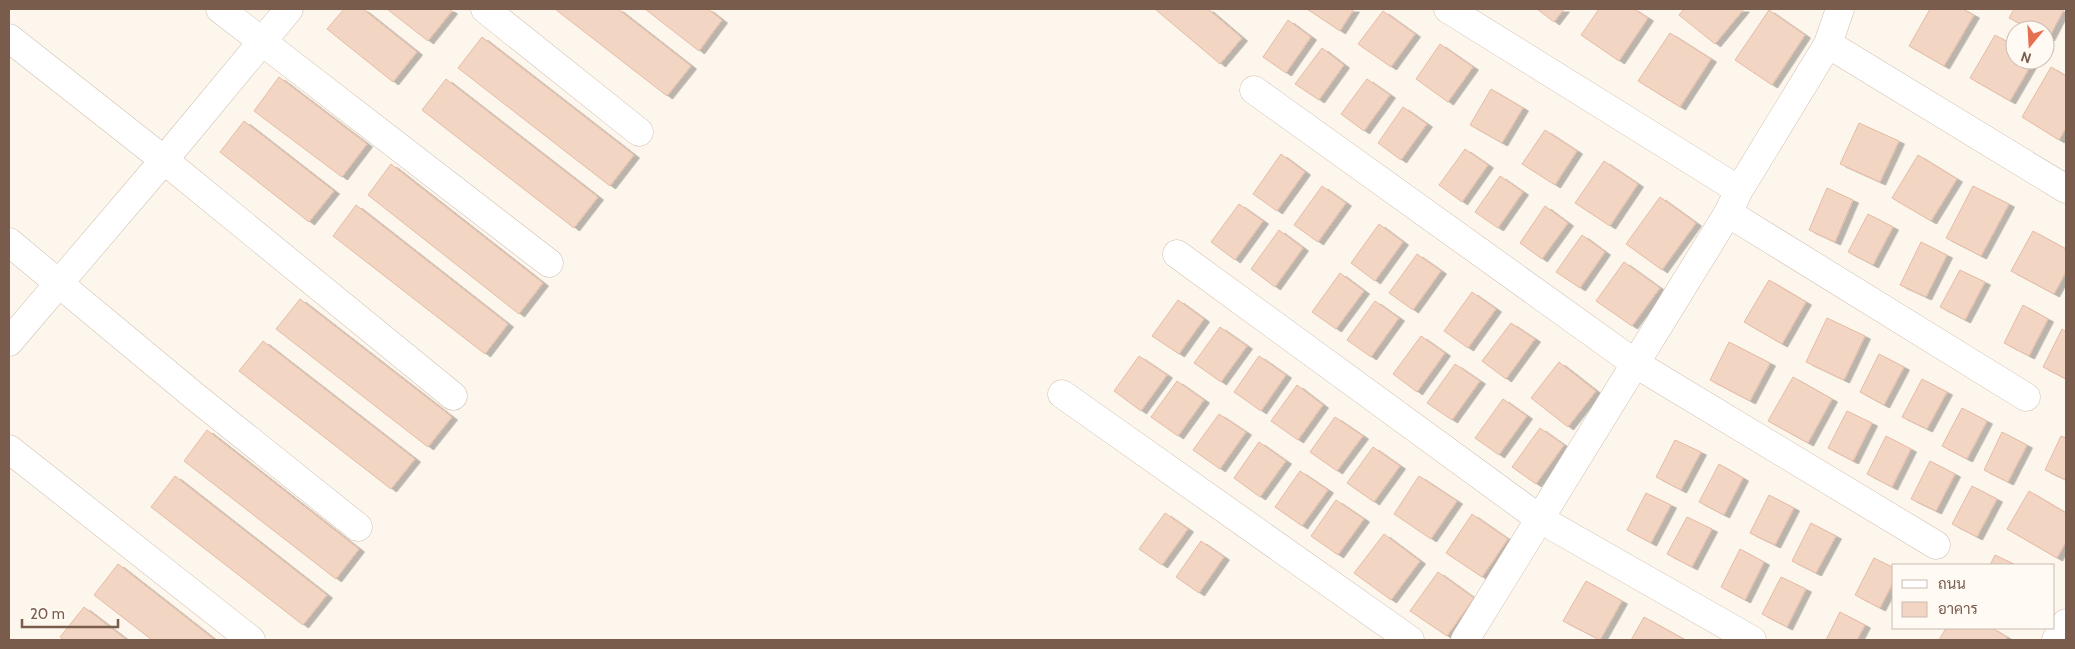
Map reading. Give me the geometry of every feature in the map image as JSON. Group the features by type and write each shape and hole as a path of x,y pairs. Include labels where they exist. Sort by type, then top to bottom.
{"street":[{"path":"220,9 549,263"},
{"path":"9,342 164,160 289,9"},
{"path":"485,9 639,132"},
{"path":"1448,9 2026,397"},
{"path":"1465,640 1636,364 1828,44 1840,9"},
{"path":"9,38 164,160 453,396"},
{"path":"1828,44 2066,189"},
{"path":"1254,90 1636,364 1936,545"},
{"path":"9,242 198,399 358,527"},
{"path":"1177,254 1540,519 1752,640"},
{"path":"1062,394 1410,640"},
{"path":"9,449 251,640"}],"building":[{"path":"344,9 363,9 417,52 393,82 327,29"},
{"path":"387,9 449,9 452,11 428,41"},
{"path":"555,9 618,9 691,66 667,96"},
{"path":"645,9 708,9 722,20 699,51"},
{"path":"1155,9 1208,9 1242,38 1220,64"},
{"path":"1307,9 1354,9 1340,31"},
{"path":"1537,9 1564,9 1554,22"},
{"path":"1599,9 1634,9 1648,18 1619,61 1581,35"},
{"path":"1684,9 1744,9 1715,44 1679,15"},
{"path":"1930,9 1963,9 1974,15 1944,66 1909,46"},
{"path":"2014,9 2064,9 2055,26 2055,20 2013,20 2009,18"},
{"path":"1769,10 1805,35 1772,85 1735,60"},
{"path":"1383,11 1415,34 1391,67 1358,44"},
{"path":"1288,20 1311,37 1286,73 1263,57"},
{"path":"1670,33 1711,59 1680,107 1638,81"},
{"path":"1995,35 2005,40 2005,70 2028,70 2010,101 1970,78"},
{"path":"482,37 634,155 610,186 458,68"},
{"path":"1440,44 1473,67 1448,102 1416,79"},
{"path":"1322,48 1344,65 1319,100 1295,84"},
{"path":"2055,69 2066,76 2066,128 2059,140 2022,117 2049,70"},
{"path":"279,77 367,144 342,177 254,111"},
{"path":"446,79 598,197 574,228 422,110"},
{"path":"1367,79 1390,95 1364,131 1341,114"},
{"path":"1491,89 1523,108 1502,143 1470,125"},
{"path":"1403,107 1427,124 1401,160 1378,143"},
{"path":"244,121 334,191 309,222 220,152"},
{"path":"1859,123 1899,141 1880,182 1840,164"},
{"path":"1545,130 1577,151 1555,185 1522,164"},
{"path":"1465,149 1488,165 1462,202 1439,185"},
{"path":"1281,154 1305,172 1277,211 1253,194"},
{"path":"1918,155 1957,179 1931,221 1892,198"},
{"path":"1604,161 1638,184 1610,226 1575,203"},
{"path":"391,164 543,283 519,314 368,195"},
{"path":"1500,176 1523,192 1498,228 1475,212"},
{"path":"1322,186 1346,203 1318,242 1294,225"},
{"path":"1973,186 2009,204 1981,256 1946,238"},
{"path":"1827,188 1853,200 1835,242 1809,230"},
{"path":"1660,197 1696,223 1662,270 1626,244"},
{"path":"1239,204 1263,221 1235,260 1211,242"},
{"path":"356,205 508,324 485,354 333,236"},
{"path":"1545,206 1568,223 1542,259 1520,243"},
{"path":"1868,214 1893,227 1873,265 1848,252"},
{"path":"1379,224 1403,242 1375,281 1351,263"},
{"path":"1279,230 1303,248 1275,287 1251,269"},
{"path":"2033,231 2066,249 2066,272 2054,294 2011,271"},
{"path":"1582,235 1605,252 1580,288 1556,272"},
{"path":"1921,242 1947,255 1926,297 1900,285"},
{"path":"1417,254 1441,271 1413,310 1389,293"},
{"path":"1624,262 1660,288 1632,326 1596,301"},
{"path":"1960,270 1985,282 1965,320 1940,307"},
{"path":"1340,273 1364,291 1336,329 1312,312"},
{"path":"1769,280 1806,302 1782,344 1744,322"},
{"path":"1472,292 1496,309 1468,348 1444,331"},
{"path":"300,299 452,417 428,447 276,329"},
{"path":"1178,300 1204,319 1179,354 1152,336"},
{"path":"1375,301 1399,318 1371,357 1347,340"},
{"path":"2023,305 2048,319 2029,356 2004,343"},
{"path":"1827,318 1865,336 1844,380 1806,362"},
{"path":"1511,323 1535,339 1506,379 1482,361"},
{"path":"1220,327 1247,346 1221,382 1194,363"},
{"path":"2062,329 2066,332 2066,379 2043,367"},
{"path":"1421,336 1445,353 1417,392 1393,374"},
{"path":"263,341 415,459 391,489 239,371"},
{"path":"1729,342 1770,363 1750,401 1710,380"},
{"path":"1879,354 1904,367 1884,405 1860,392"},
{"path":"1139,356 1167,375 1141,411 1114,391"},
{"path":"1259,356 1286,375 1261,411 1234,392"},
{"path":"1559,362 1596,391 1568,427 1531,398"},
{"path":"1455,364 1480,381 1452,420 1427,403"},
{"path":"1793,377 1832,399 1808,443 1768,421"},
{"path":"1922,379 1947,392 1927,429 1902,417"},
{"path":"1177,381 1204,400 1178,436 1151,417"},
{"path":"1297,385 1323,405 1298,440 1271,421"},
{"path":"1503,399 1527,416 1499,455 1475,438"},
{"path":"1962,408 1987,421 1967,459 1942,446"},
{"path":"1847,411 1872,423 1853,461 1828,448"},
{"path":"1219,414 1246,432 1220,469 1193,450"},
{"path":"1335,417 1363,436 1337,471 1310,452"},
{"path":"1540,428 1564,445 1536,484 1512,467"},
{"path":"207,430 359,549 336,579 184,461"},
{"path":"2002,432 2027,445 2008,482 1984,470"},
{"path":"1886,436 1911,449 1892,487 1867,474"},
{"path":"2061,436 2066,438 2066,480 2045,470"},
{"path":"1675,440 1701,452 1681,490 1656,477"},
{"path":"1259,442 1286,461 1260,497 1234,478"},
{"path":"1373,447 1400,466 1374,502 1347,483"},
{"path":"1930,461 1955,474 1936,511 1911,499"},
{"path":"1719,464 1743,478 1724,515 1699,502"},
{"path":"1300,471 1328,490 1302,526 1275,507"},
{"path":"175,476 327,595 303,625 151,507"},
{"path":"1419,476 1457,501 1431,539 1394,514"},
{"path":"1972,486 1997,499 1977,537 1952,524"},
{"path":"2029,491 2066,513 2066,542 2057,558 2007,529"},
{"path":"1646,493 1671,505 1651,543 1627,530"},
{"path":"1769,495 1794,508 1775,545 1750,533"},
{"path":"1336,500 1364,519 1338,555 1311,536"},
{"path":"1165,513 1188,529 1162,565 1139,549"},
{"path":"1472,514 1508,539 1482,577 1446,553"},
{"path":"1687,517 1712,529 1692,567 1667,554"},
{"path":"1811,523 1836,536 1816,573 1792,561"},
{"path":"1384,534 1420,561 1391,600 1354,573"},
{"path":"1201,541 1224,557 1199,593 1176,577"},
{"path":"1740,549 1764,562 1745,600 1721,587"},
{"path":"1995,555 2014,564 1990,564"},
{"path":"1874,558 1892,567 1892,585 1880,608 1855,595"},
{"path":"118,564 215,640 152,640 94,595"},
{"path":"1438,572 1474,598 1447,636 1410,611"},
{"path":"1781,577 1806,589 1787,627 1762,614"},
{"path":"1586,581 1622,601 1600,640 1563,621"},
{"path":"84,607 127,640 64,640 60,637"},
{"path":"1840,612 1865,625 1857,640 1826,640"},
{"path":"1644,617 1682,638 1681,640 1631,640"},
{"path":"1945,629 1994,629 2007,637 2005,640 1939,640"}]}
